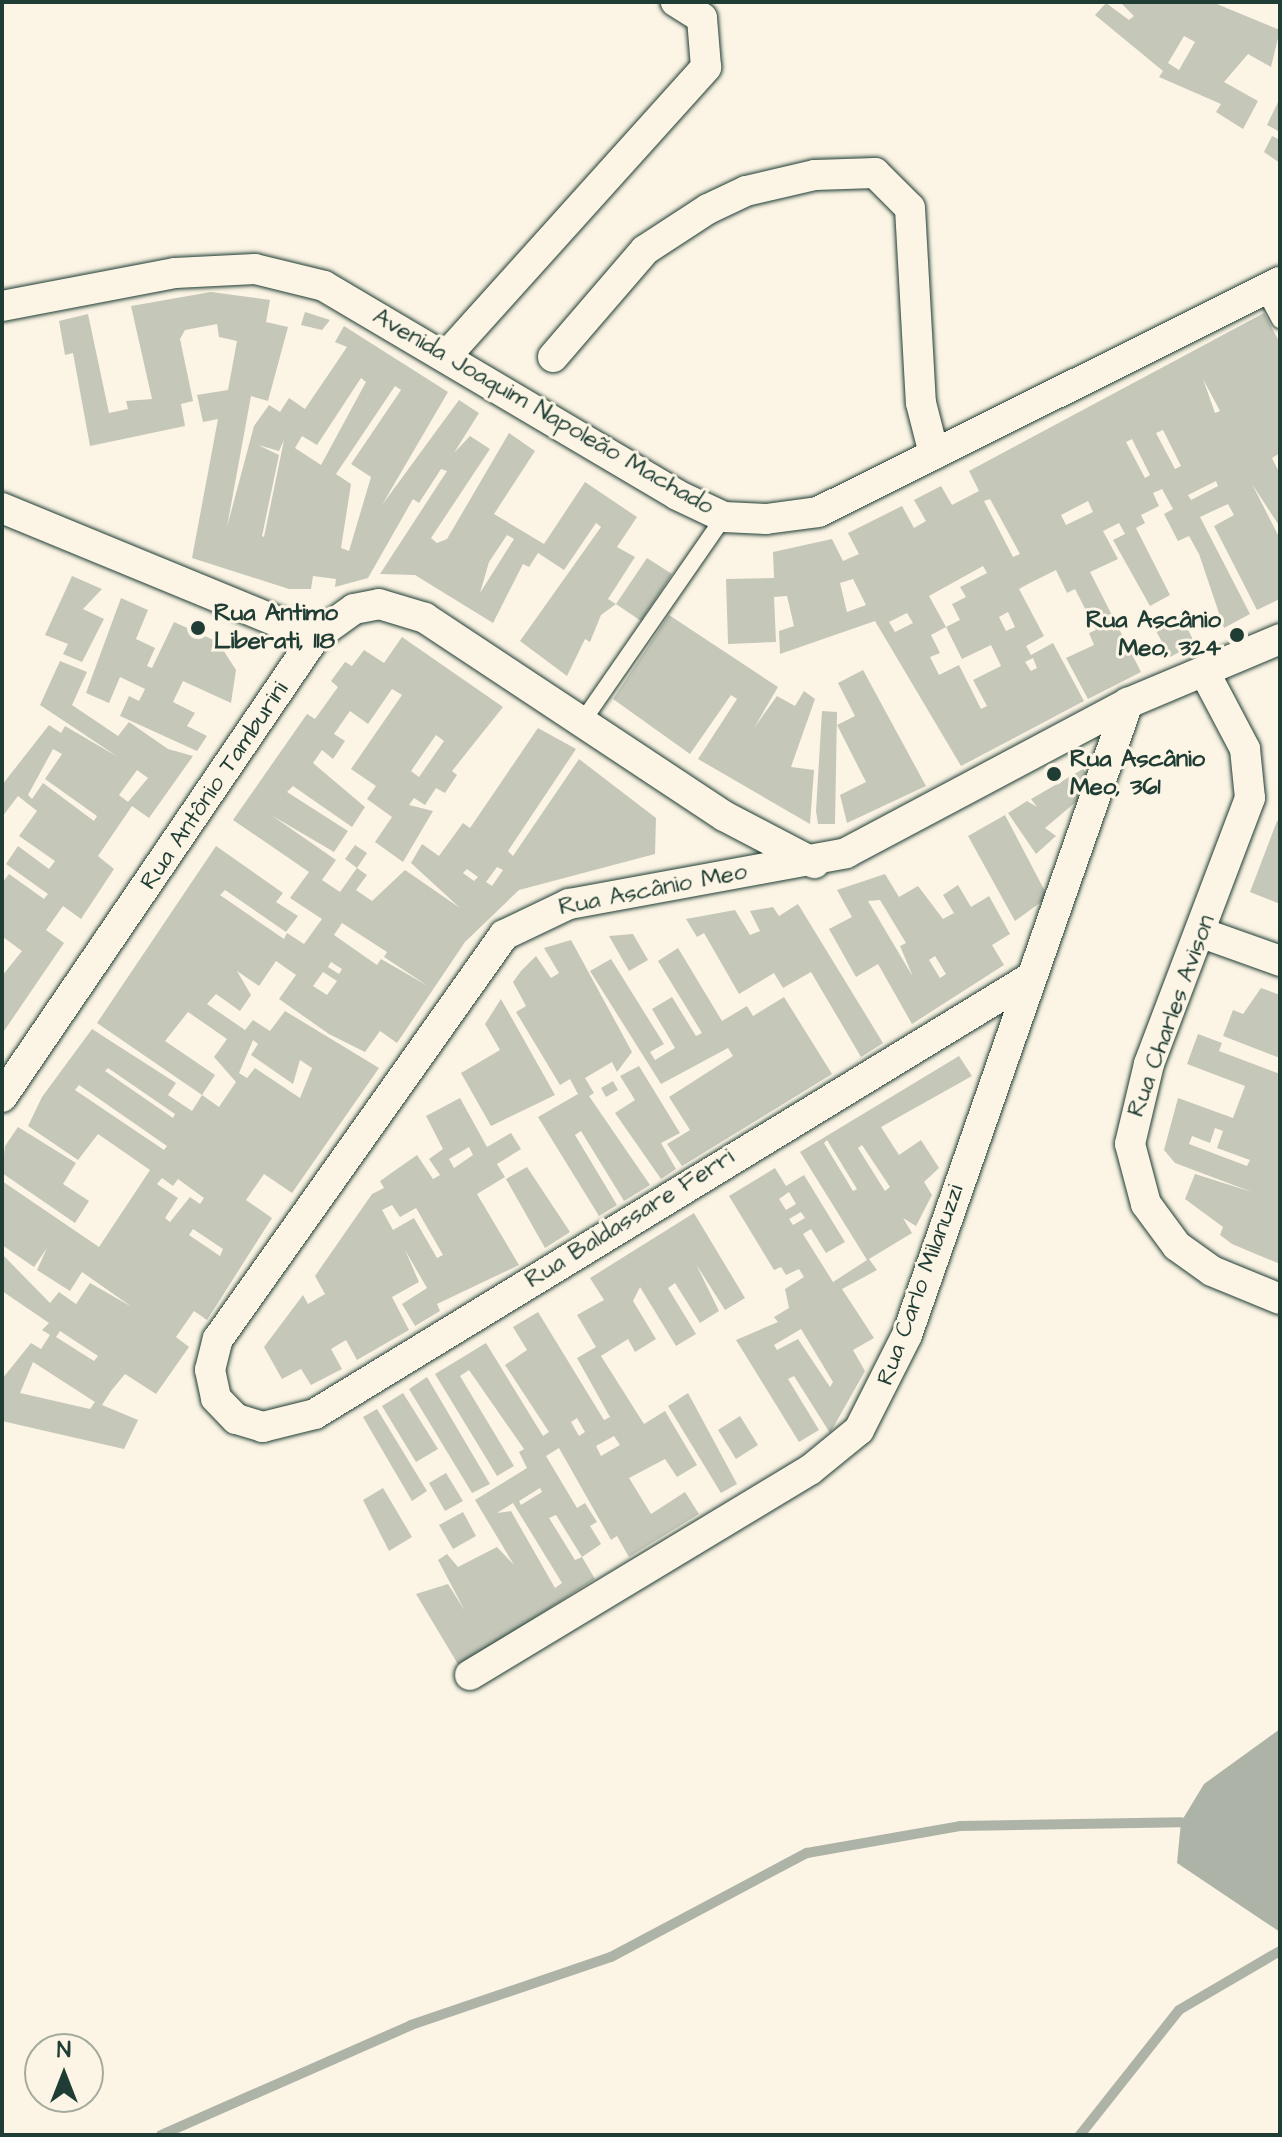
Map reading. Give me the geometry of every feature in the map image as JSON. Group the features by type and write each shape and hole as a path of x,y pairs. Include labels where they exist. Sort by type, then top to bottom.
{"street":[{"path":"448,354 706,67 702,18 676,2"},
{"path":"553,357 645,250 708,209 746,191 815,175 875,173 910,208 921,403 934,454"},
{"name":"Avenida Joaquim Napoleão Machado","path":"2,306 175,273 255,269 324,286 448,354 724,517 818,512 1275,281"},
{"path":"2,508 315,637"},
{"name":"Rua Antônio Tamburini","path":"2,1097 315,637 354,609 401,608 724,816 814,863"},
{"name":"Rua Ascânio Meo","path":"225,1410 210,1380 218,1339 504,935 569,904 814,863 867,844 1128,703 1280,639"},
{"name":"Rua Charles Avison","path":"1205,673 1245,749 1251,785 1202,933 1131,1123 1133,1165 1146,1204 1177,1246 1212,1271 1280,1299"},
{"name":"Rua Carlo Milanuzzi","path":"470,1675 810,1470 859,1430 907,1335 1030,978 1085,843 1128,703"},
{"path":"1202,933 1280,961"},
{"name":"Rua Baldassare Ferri","path":"225,1410 263,1427 315,1414 1030,978"}],"lane":[{"path":"1275,281 1280,320"},
{"path":"582,722 724,517"}],"shaded area":[{"path":"1280,1729 1280,1932 1177,1863 1181,1822 1204,1784"}],"building":[{"path":"1120,2 1212,2 1280,30 1271,67 1248,54 1224,82 1258,101 1243,129 1216,112 1221,104 1159,77 1163,71 1095,15 1106,3 1129,20 1134,16","holes":["1184,36 1195,42 1179,70 1168,63"]},
{"path":"1280,98 1280,132 1267,125"},
{"path":"1272,136 1280,140 1280,163 1264,152"},
{"path":"211,292 270,300 266,322 288,327 268,401 251,396 227,527 254,426 269,405 280,412 289,398 305,409 347,347 335,342 344,326 448,392 382,505 459,400 479,413 454,453 470,436 490,449 431,538 437,543 447,539 509,433 535,451 494,514 544,544 585,482 637,517 617,547 635,557 608,599 616,604 601,615 590,642 585,639 567,676 520,641 601,527 596,523 564,570 538,553 529,567 523,564 493,623 415,575 380,574 447,471 441,469 419,503 413,499 368,578 335,587 336,579 313,576 311,589 289,589 192,558 218,419 203,422 197,395 228,390 237,341 219,337 217,324 185,330 180,339 193,401 181,404 185,426 90,446 73,353 65,355 59,321 88,314 109,413 128,409 126,401 152,399 131,306","holes":["361,378 366,382 321,465 295,448 302,436 317,445","395,386 401,390 351,464 371,477 349,551 341,548 351,484 336,474","284,440 264,537 279,455 258,445 279,451","507,535 514,539 480,593 489,562"]},
{"path":"305,312 330,320 322,330 301,325"},
{"path":"1264,313 1280,343 1280,453 1272,458 1280,474 1280,527 1252,484 1280,539 1280,599 1257,610 1214,526 1234,515 1228,504 1200,517 1250,614 1224,628 1199,554 1189,536 1178,541 1164,514 1173,509 1162,489 1153,493 1159,506 1141,515 1145,523 1136,528 1170,595 1150,606 1113,540 1125,534 1119,523 1103,531 1118,559 1090,572 1141,672 1088,699 1066,658 1094,645 1089,633 1096,630 1075,589 1067,593 1056,570 1028,584 1019,589 1044,636 1026,646 1031,655 1053,643 1084,701 961,766 875,621 780,654 779,631 794,626 787,596 774,597 776,642 728,644 726,579 774,578 773,552 832,539 843,561 859,554 848,533 902,506 914,528 926,521 914,500 941,486 952,505 979,491 969,471","holes":["1203,379 1220,411 1215,413","1163,430 1181,466 1175,469 1156,433","1132,439 1150,475 1145,478 1126,442","1216,481 1218,486 1191,500 1188,495","990,499 1020,554 1013,557 984,501","1088,501 1093,512 1066,525 1061,515","983,566 987,573 960,587 966,597 952,604 960,620 946,627 929,596","853,579 866,605 847,612 840,583","1008,612 1015,627 1006,631 999,617","907,613 913,623 895,632 889,622","946,627 962,659 991,645 1001,666 973,680 987,706 981,709 959,665 939,675 930,657 940,653 931,635","1033,658 1037,668 1031,671 1025,662"]},
{"path":"647,558 672,574 641,621 616,604"},
{"path":"72,576 102,589 83,609 104,619 82,662 63,654 68,644 45,635"},
{"path":"121,598 148,610 136,639 155,648 147,666 152,668 174,622 218,642 236,670 231,703 183,681 173,702 195,713 187,726 207,736 197,751 120,716 129,696 139,701 145,689 120,677 109,703 86,693"},
{"path":"669,615 778,687 754,728 777,696 795,706 804,691 815,699 791,767 814,770 810,824 698,759 737,699 731,695 690,754 613,699"},
{"path":"1181,615 1195,644 1170,657 1154,627"},
{"path":"402,637 503,707 452,771 457,775 445,793 436,788 425,805 414,798 409,805 433,811 403,862 375,842 392,817 367,799 376,786 351,769 402,695 392,689 368,724 350,711 334,734 345,741 333,759 322,750 313,763 365,807 352,827 293,786 287,792 348,831 334,852 271,815 336,860 322,880 340,892 357,868 367,875 356,890 372,901 405,870 460,908 411,863 422,844 439,856 463,823 470,828 538,728 576,749 508,851 513,856 579,759 656,818 655,854 519,890 465,942 397,1043 380,1031 365,1052 329,1034 279,999 296,975 276,961 259,986 237,971 251,995 240,1011 216,994 207,1004 245,1030 253,1020 270,1031 285,1011 379,1068 292,1193 264,1174 246,1200 272,1218 207,1320 194,1311 176,1337 189,1347 156,1394 125,1374 111,1391 102,1405 138,1420 124,1449 2,1421 2,1379 31,1343 41,1349 50,1335 42,1330 49,1323 2,1291 2,1254 50,1303 59,1292 76,1304 90,1283 132,1307 82,1272 70,1291 37,1270 47,1248 34,1267 2,1245 2,1181 99,1247 150,1170 98,1134 78,1160 28,1126 42,1097 92,1029 176,1083 168,1095 192,1111 202,1095 97,1023 216,846 283,893 276,902 298,916 286,932 225,890 220,895 284,939 287,933 304,944 322,919 290,898 309,872 233,820 307,714 315,719 338,687 331,681 345,662 352,666 364,650 384,663","holes":["436,735 444,741 419,777 411,771","497,867 503,870 492,886 486,882","467,869 478,877 474,881 463,873","342,923 387,952 384,957 428,986 381,959 377,965 334,935","331,962 342,969 339,974 328,967","323,972 337,981 327,995 313,986","188,1012 227,1039 214,1057 236,1082 219,1107 202,1095 215,1075 165,1041","253,1040 258,1044 251,1055 293,1084 300,1060 312,1068 300,1098 255,1068 247,1078 239,1073","108,1068 175,1114 173,1118 105,1071","79,1085 167,1146 164,1150 75,1090","162,1178 173,1186 178,1179 204,1198 200,1204 190,1197 170,1222 165,1218 178,1198 157,1184","193,1229 223,1249 220,1256 189,1235","60,1331 98,1356 94,1361 56,1337","33,1362 95,1402 90,1409 20,1393"]},
{"path":"60,661 87,672 72,705 118,736 129,722 168,749 193,756 149,818 132,806 98,856 114,869 81,919 63,906 46,930 64,943 2,1034 2,976 22,951 3,937 2,883 9,874 44,899 48,894 6,864 18,846 49,869 55,861 19,836 37,811 18,796 2,817 2,785 49,725 61,733 65,726 118,757 40,705","holes":["53,749 62,754 45,779 97,816 94,821 43,783 32,799 28,795","137,770 148,778 128,802 119,795"]},
{"path":"863,670 926,786 847,823 840,795 866,782 837,725 855,716 838,683"},
{"path":"822,711 837,712 835,824 818,824 816,811"},
{"path":"1083,769 1096,785 1045,828 1056,836 1036,854 1008,813 1027,801 1037,807 1031,799"},
{"path":"1005,815 1048,897 1015,921 968,836"},
{"path":"1277,821 1280,822 1280,904 1250,892"},
{"path":"355,845 367,853 357,868 345,859"},
{"path":"885,874 899,897 918,886 943,919 954,913 943,895 958,885 971,907 989,896 1010,934 992,945 1004,965 912,1024 878,964 856,977 829,929 852,917 837,890","holes":["880,900 906,943 900,946 913,977 868,901","935,956 946,974 940,978 929,960"]},
{"path":"798,904 883,1043 861,1057 811,972 783,988 774,973 739,994 704,933 697,937 686,919 735,910 750,935 760,931 750,911 773,907 779,916"},
{"path":"633,934 648,960 629,971 609,936"},
{"path":"571,940 632,1052 617,1072 612,1062 585,1078 594,1093 589,1096 650,1185 624,1201 581,1131 575,1135 617,1205 599,1216 538,1117 578,1094 570,1079 560,1085 516,1012 526,1006 513,982 521,971 536,956 551,978 559,973 544,948"},
{"path":"678,948 722,1021 747,1006 753,1016 784,997 832,1074 682,1166 667,1144 690,1130 669,1097 733,1056 728,1048 661,1084 590,971 611,959 664,1044 650,1052 655,1060 675,1048 652,1009 672,997 696,1036 702,1033 658,961"},
{"path":"1261,988 1280,995 1280,1058 1223,1036 1233,1010 1243,1014"},
{"path":"501,999 555,1095 491,1126 461,1073 500,1050 485,1024"},
{"path":"1198,1034 1222,1043 1219,1051 1280,1074 1280,1264 1232,1244 1220,1235 1223,1227 1185,1199 1195,1174 1252,1192 1175,1163 1164,1150 1178,1098 1233,1118 1245,1086 1187,1064","holes":["1215,1128 1223,1131 1217,1148 1250,1160 1247,1166 1189,1144 1192,1136 1210,1143"]},
{"path":"959,1056 972,1076 881,1127 899,1155 921,1140 939,1168 924,1182 932,1195 916,1226 903,1218 912,1233 869,1259 877,1270 842,1289 874,1338 853,1350 865,1371 830,1433 794,1376 788,1379 819,1430 799,1442 736,1340 778,1322 774,1317 789,1308 785,1289 804,1277 799,1269 786,1275 781,1267 774,1270 729,1196 775,1168 786,1186 804,1175 845,1242 826,1253 811,1229 803,1234 833,1282 867,1260 800,1152","holes":["827,1140 857,1189 853,1191 824,1143","862,1145 890,1187 885,1191 858,1148","789,1192 796,1204 786,1210 779,1199","801,1212 805,1218 793,1225 789,1219","801,1329 833,1382 830,1387 798,1339 777,1350 774,1345"]},
{"path":"639,1066 680,1133 661,1143 676,1169 661,1179 615,1113 635,1100 620,1076"},
{"path":"613,1081 618,1090 606,1097 601,1088"},
{"path":"460,1098 487,1147 511,1133 521,1149 497,1164 505,1177 477,1194 519,1265 437,1304 440,1311 415,1326 402,1304 427,1288 405,1250 419,1282 392,1297 409,1330 357,1360 346,1340 331,1349 342,1369 311,1385 301,1369 282,1379 264,1347 303,1295 308,1304 325,1294 315,1276 372,1194 384,1188 380,1181 417,1155 433,1179 440,1175 429,1159 443,1149 426,1116","holes":["469,1147 473,1155 454,1168 449,1159","392,1205 400,1217 416,1208 443,1255 437,1258 414,1218 393,1230 382,1210"]},
{"path":"18,1127 76,1163 63,1184 89,1201 75,1223 2,1173 5,1146"},
{"path":"527,1167 570,1232 545,1248 506,1179"},
{"path":"694,1213 745,1298 725,1310 696,1264 719,1311 700,1323 675,1283 668,1288 696,1334 676,1346 640,1287 633,1301 656,1339 635,1352 628,1339 601,1356 644,1424 665,1411 697,1465 677,1477 665,1459 629,1478 651,1514 685,1492 699,1514 629,1557 617,1536 611,1540 559,1448 546,1456 577,1508 585,1503 597,1522 590,1526 601,1544 582,1557 595,1579 459,1666 416,1594 448,1584 465,1611 438,1560 447,1554 458,1567 497,1547 514,1565 475,1500 527,1468 519,1452 524,1449 469,1370 460,1376 514,1466 497,1476 435,1374 486,1343 543,1436 549,1432 505,1365 527,1350 513,1327 538,1312 604,1420 610,1417 577,1358 596,1347 577,1315 604,1300 590,1278","holes":["577,1418 585,1432 579,1436 571,1422","614,1436 620,1445 601,1456 596,1446","540,1488 542,1492 521,1505 519,1501","513,1503 562,1583 555,1588 511,1511 497,1513","556,1515 582,1557 575,1560 549,1518"]},
{"path":"427,1377 490,1484 472,1493 409,1389"},
{"path":"403,1393 438,1449 416,1462 382,1406"},
{"path":"688,1393 737,1484 721,1493 668,1406"},
{"path":"377,1409 427,1491 412,1501 363,1417"},
{"path":"740,1416 758,1445 736,1459 718,1430"},
{"path":"446,1473 463,1501 445,1511 429,1483"},
{"path":"383,1488 412,1537 389,1551 363,1500"},
{"path":"463,1512 476,1536 453,1549 439,1525"}],"waterway":[{"path":"161,2135 411,2025 611,1957 807,1853 960,1826 1181,1822"},
{"path":"1080,2135 1179,2010 1280,1951"}],"place":[{"name":"Rua Antimo Liberati, 118","path":"198,628"},
{"name":"Rua Ascânio Meo, 324","path":"1237,635"},
{"name":"Rua Ascânio Meo, 361","path":"1054,774"}]}
